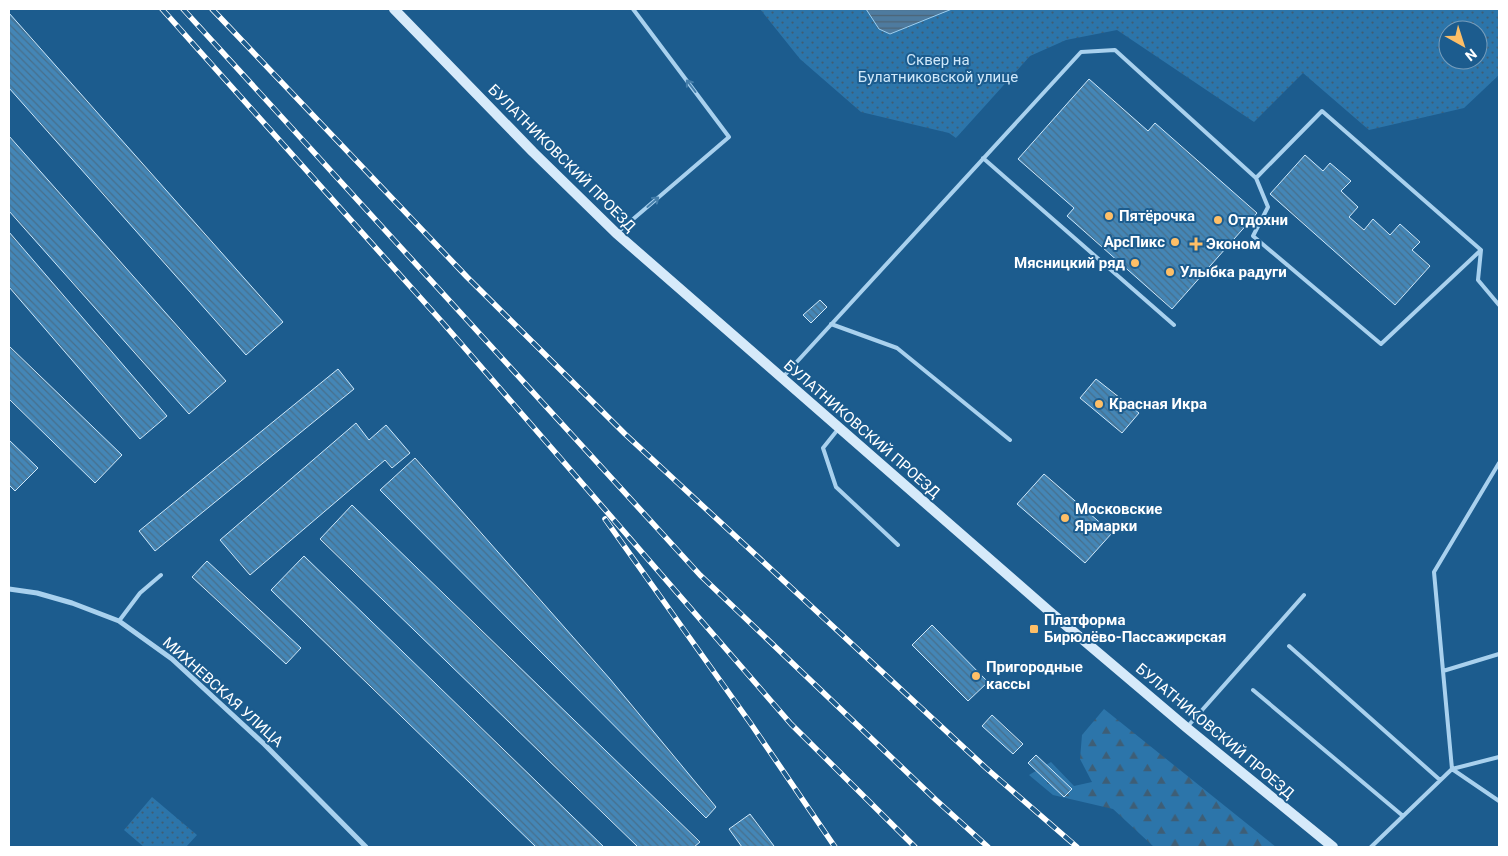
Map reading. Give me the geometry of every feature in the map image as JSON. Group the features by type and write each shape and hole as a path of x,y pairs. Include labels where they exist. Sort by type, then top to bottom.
{"street":[{"name":"БУЛАТНИКОВСКИЙ ПРОЕЗД","path":"394,9 576,195 616,233 1187,728 1333,847"},
{"name":"МИХНЕВСКАЯ УЛИЦА","path":"9,589 37,593 72,603 119,621 172,659 264,744 366,847"}],"lane":[{"path":"616,233 729,137 633,9"},
{"path":"782,378 1080,52 1115,50 1256,178 1268,207 1253,236 1381,344 1481,250"},
{"path":"1256,178 1322,111 1481,250"},
{"path":"983,158 1174,325"},
{"path":"1481,250 1478,280 1499,306"},
{"path":"831,324 897,348 1010,440"},
{"path":"840,428 823,448 836,487 898,546"},
{"path":"1499,463 1434,572 1452,768 1499,801"},
{"path":"119,621 140,594 161,575"},
{"path":"1187,728 1304,594"},
{"path":"1289,646 1440,780"},
{"path":"1443,671 1499,654"},
{"path":"1252,690 1404,816"},
{"path":"1372,847 1452,768 1499,757"}],"green space":[{"name":"Сквер на Булатниковской улице","path":"760,9 1499,9 1499,75 1464,108 1369,130 1303,73 1254,122 1117,30 1066,40 1030,56 956,138 949,133 861,112 800,59"},
{"path":"1104,709 1276,847 1154,847 1113,809 1053,795 1029,775 1051,762 1074,786 1092,782 1080,759 1082,735"},
{"path":"152,797 197,835 186,847 144,847 124,830"}],"shaded area":[{"path":"866,9 952,9 890,34 879,29"}],"building":[{"path":"9,13 283,322 246,355 9,88"},
{"path":"1089,79 1148,131 1155,123 1257,213 1172,309 1067,216 1074,208 1018,159"},
{"path":"9,136 226,381 189,414 9,211"},
{"path":"1305,155 1323,171 1330,163 1351,181 1341,191 1358,207 1349,217 1364,230 1373,219 1390,235 1400,224 1420,242 1412,250 1430,266 1395,305 1270,194"},
{"path":"9,232 167,416 140,439 9,287"},
{"path":"820,300 827,307 811,323 803,315"},
{"path":"9,346 122,455 95,483 9,399"},
{"path":"338,369 354,389 155,551 139,531"},
{"path":"1096,379 1139,413 1122,433 1080,398"},
{"path":"356,423 369,440 386,425 410,453 392,468 385,460 250,575 220,540"},
{"path":"9,440 38,468 15,491 9,485"},
{"path":"415,458 610,679 716,807 706,818 380,490"},
{"name":"Московские Ярмарки","path":"1044,474 1112,533 1085,563 1017,504"},
{"path":"352,505 700,842 694,847 638,847 320,539"},
{"path":"304,556 604,847 536,847 271,590"},
{"path":"207,561 301,648 286,664 192,577"},
{"path":"932,625 988,682 968,701 912,645"},
{"path":"992,715 1023,744 1013,754 982,726"},
{"path":"1036,755 1072,789 1064,797 1028,763"},
{"path":"750,814 773,847 742,847 729,829"}],"railway":[{"path":"162,9 443,323 791,724 915,847"},
{"path":"183,9 700,575 936,800 988,847"},
{"path":"212,9 467,277 625,434 986,768 1077,847"},
{"path":"605,519 751,724 835,847"}],"place":[{"name":"Пятёрочка","path":"1109,216"},
{"name":"Отдохни","path":"1218,220"},
{"name":"АрсПикс","path":"1175,242"},
{"name":"Эконом","path":"1196,244"},
{"name":"Мясницкий ряд","path":"1135,263"},
{"name":"Улыбка радуги","path":"1170,272"},
{"name":"Красная Икра","path":"1099,404"},
{"name":"Московские Ярмарки","path":"1065,518"},
{"name":"Платформа Бирюлёво-Пассажирская","path":"1034,629"},
{"name":"Пригородные кассы","path":"976,676"}]}
